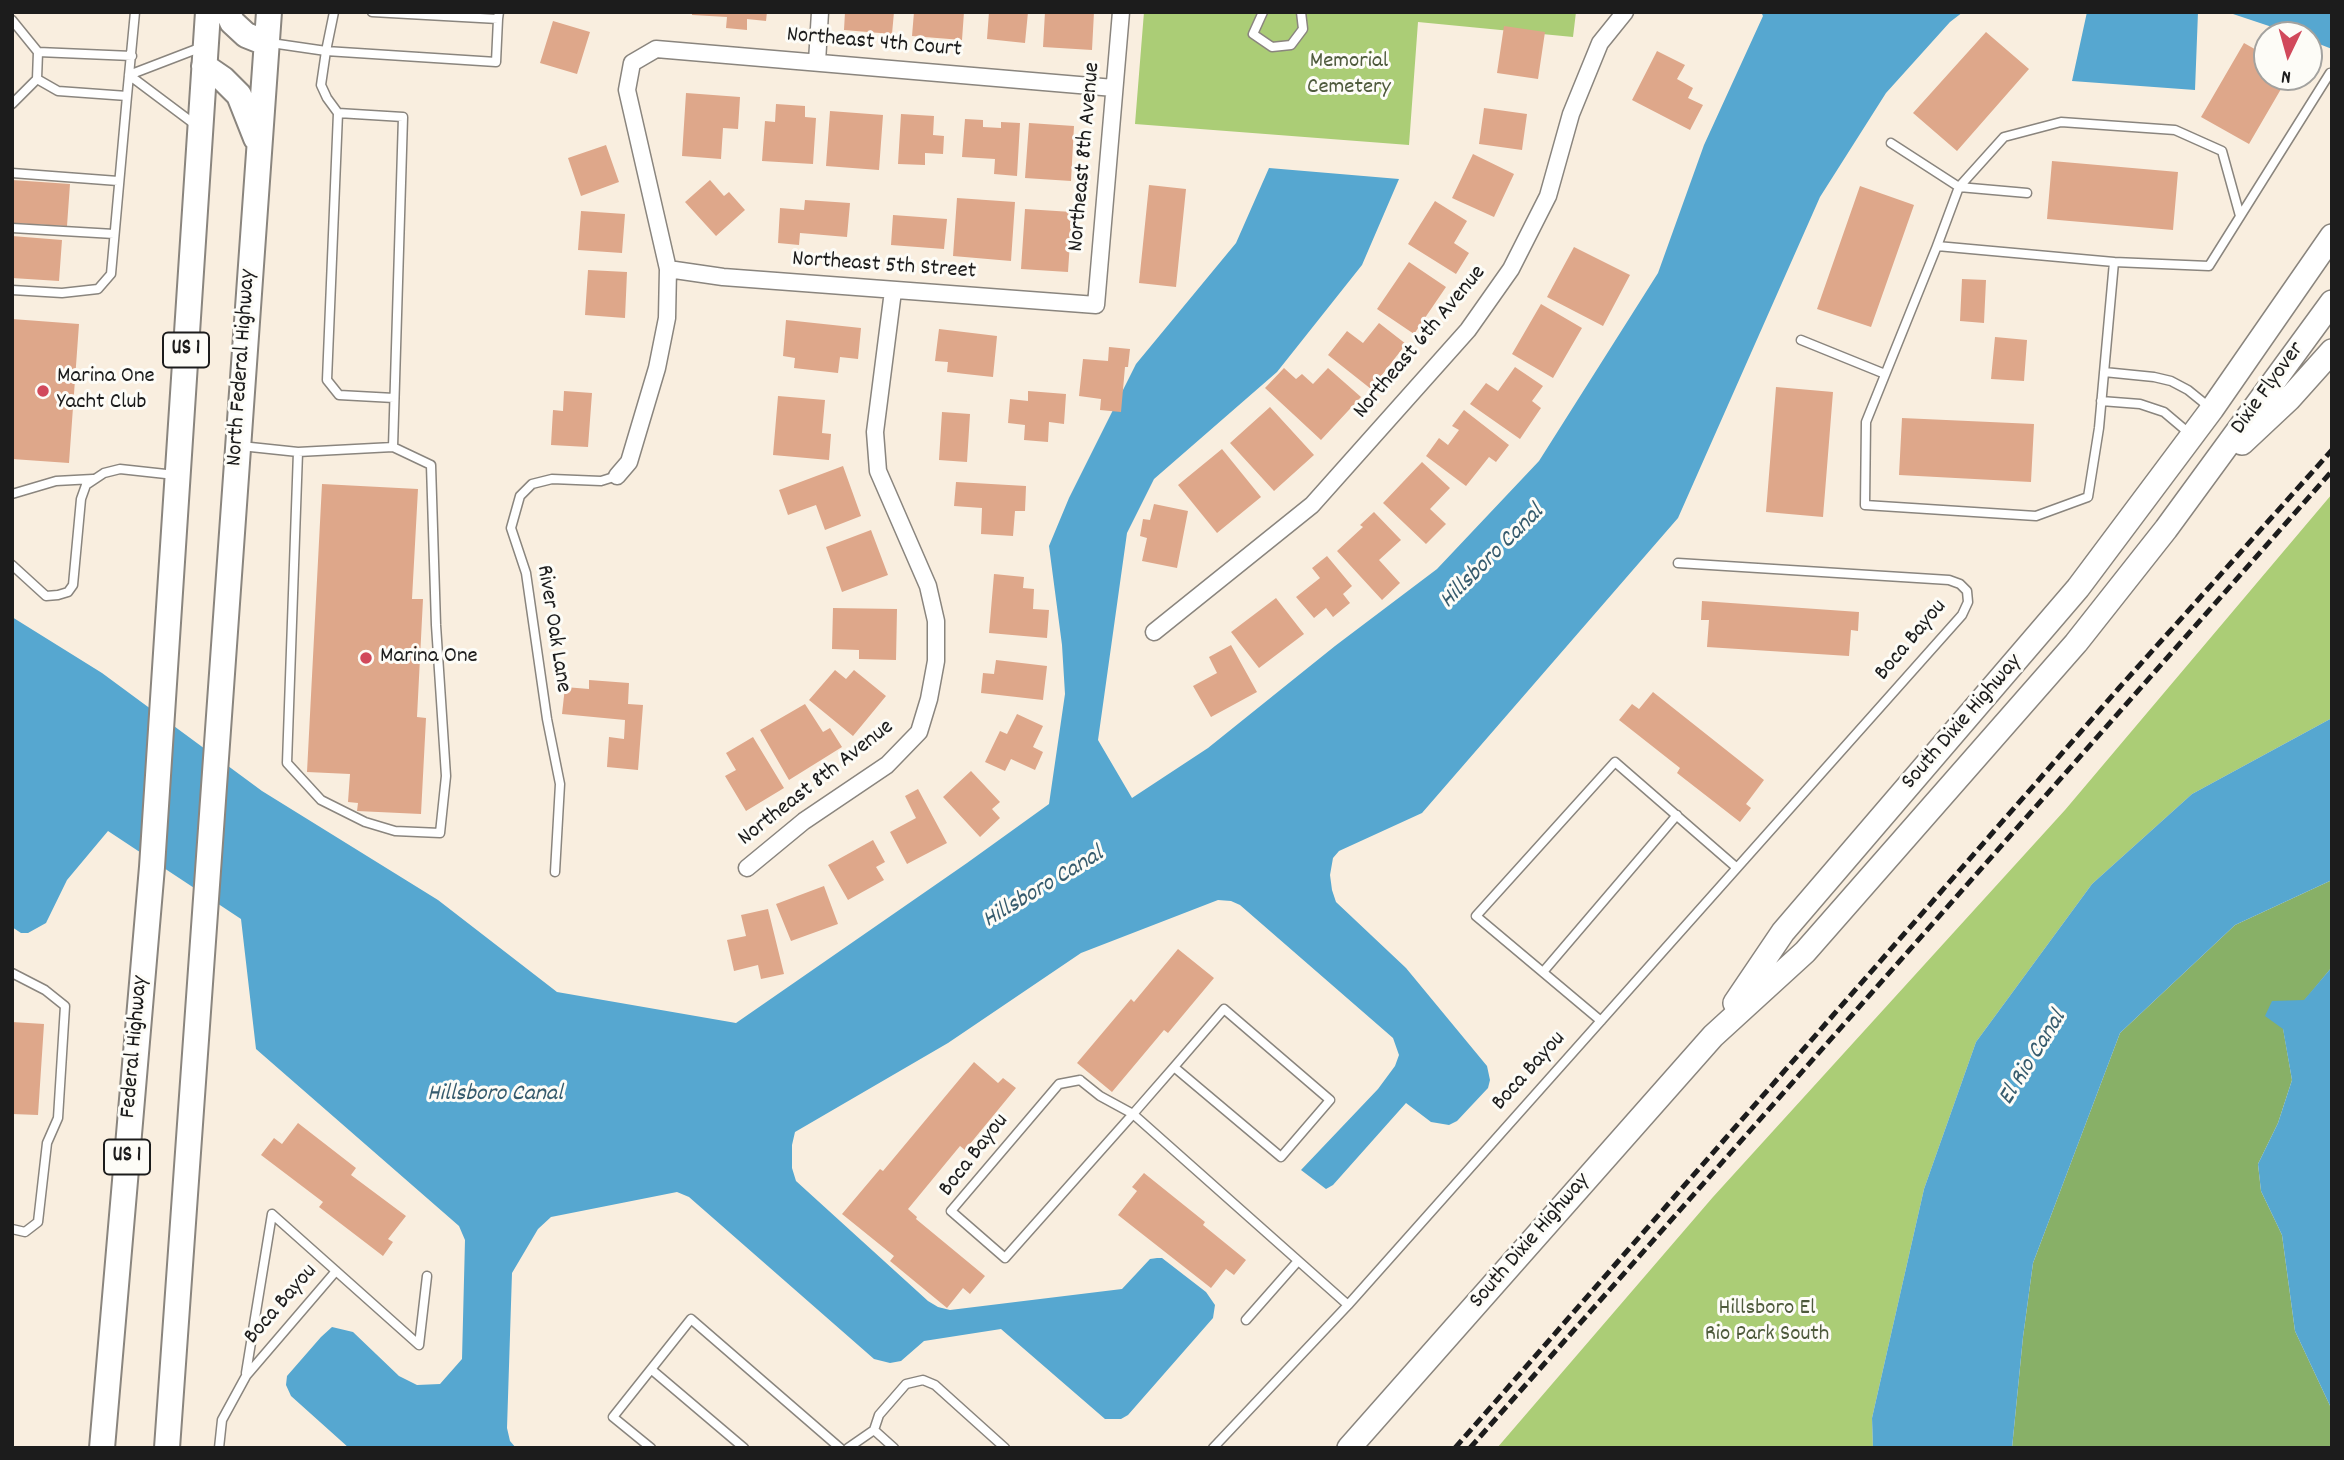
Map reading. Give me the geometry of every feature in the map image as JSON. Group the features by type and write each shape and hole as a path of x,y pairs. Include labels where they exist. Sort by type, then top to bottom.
{"main road":[{"name":"US 1","path":"178,475 208,12"},
{"path":"228,12 232,22 246,35 266,43"},
{"name":"North Federal Highway","path":"167,1448 268,12"},
{"path":"205,56 239,95 258,145"},
{"name":"Dixie Flyover","path":"2212,409 2332,236"},
{"name":"Dixie Flyover","path":"2206,476 2332,302"},
{"path":"2206,476 2289,400 2332,351"},
{"path":"2206,476 2216,425 2212,409"},
{"name":"South Dixie Highway","path":"1713,1036 1783,933 2062,608 2212,409"},
{"name":"Federal Highway","path":"102,1448 152,867 178,475"},
{"name":"South Dixie Highway","path":"1349,1448 1713,1036 1805,952 1904,840 2076,643 2206,476"}],"street":[{"path":"817,62 820,12"},
{"name":"Northeast 8th Avenue","path":"1096,305 1121,12"},
{"name":"Northeast 6th Avenue","path":"1154,632 1312,506 1468,330 1511,269 1548,196 1571,114 1600,43 1625,12"},
{"name":"Northeast 4th Court","path":"668,268 627,90 632,62 656,49 1114,88"},
{"path":"617,476 629,462 657,368 667,318 668,268"},
{"name":"Northeast 5th Street","path":"668,268 723,276 893,291 1096,305"},
{"name":"Northeast 8th Avenue","path":"747,868 804,821 887,765 919,732 929,699 936,661 936,621 928,586 878,471 875,432 893,291"}],"lane":[{"path":"12,290 62,293 98,289 111,274 135,12"},
{"path":"334,12 321,85 338,113 327,380 339,395 394,398"},
{"path":"266,43 326,51 496,61 498,16 372,12"},
{"path":"1263,12 1253,34 1272,47 1291,45 1303,29 1301,12"},
{"path":"12,20 38,52 37,79 12,104"},
{"path":"38,52 132,57"},
{"path":"130,75 205,56"},
{"path":"1937,246 2115,262 2209,266 2330,73"},
{"path":"130,75 200,129"},
{"path":"37,79 58,91 127,96"},
{"path":"338,113 403,117 393,447"},
{"path":"2115,262 2088,497 2036,516 1865,505 1866,422 1959,187 2004,137 2061,122 2175,130 2222,152 2240,216"},
{"path":"1891,143 1959,187 2027,193"},
{"path":"12,173 118,181"},
{"path":"12,228 114,234"},
{"path":"1801,340 1885,374"},
{"path":"2104,372 2154,377 2171,382 2188,390 2212,409"},
{"path":"2101,401 2140,404 2164,412 2192,436"},
{"path":"237,446 298,453 393,447 430,465 436,625 446,776 440,834 395,831 365,822 321,800 287,763 298,453"},
{"path":"12,565 46,596 68,592 73,585 81,499 86,485 104,474 120,469 178,475"},
{"name":"River Oak Lane","path":"555,872 560,784 547,719 526,573 511,528 520,496 532,484 552,479 601,481 617,476"},
{"path":"12,494 56,481 96,478"},
{"name":"Boca Bayou","path":"1213,1448 1348,1305 1962,615 1968,602 1967,591 1960,584 1949,580 1678,563"},
{"path":"1601,1021 1476,916 1615,762 1737,868"},
{"path":"1543,972 1677,815"},
{"path":"12,973 45,989 65,1006 58,1118 47,1143 38,1222 25,1231 12,1229"},
{"name":"Boca Bayou","path":"1174,1067 1281,1157 1330,1100 1224,1009 1133,1114 1005,1258 951,1211 1059,1084 1080,1080 1100,1096 1133,1114 1348,1305"},
{"path":"246,1376 272,1213 336,1271"},
{"path":"1246,1320 1298,1261"},
{"name":"Boca Bayou","path":"219,1448 222,1420 246,1376 336,1271 419,1345 426,1276"},
{"path":"650,1448 613,1417 691,1319 840,1448"},
{"path":"652,1370 744,1448"},
{"path":"848,1448 874,1430 879,1415 905,1384 923,1380 935,1385 1004,1448"},
{"path":"874,1430 894,1448"}],"green space":[{"name":"Memorial Cemetery","path":"1144,12 1576,12 1573,37 1418,22 1409,145 1135,124"},
{"name":"Hillsboro El Rio Park South","path":"2332,494 2332,718 2192,794 2092,884 1976,1042 1924,1189 1872,1418 1873,1448 1497,1448 1713,1197 2065,810"},
{"path":"2332,880 2332,967 2304,1001 2273,1001 2283,1028 2292,1080 2278,1123 2258,1164 2261,1191 2282,1235 2295,1331 2332,1410 2332,1448 2012,1448 2033,1263 2120,1033 2235,925"}],"water":[{"name":"Hillsboro Canal","path":"1761,12 1963,12 1950,22 1886,93 1820,197 1678,518 1422,813 1339,851 1333,858 1330,875 1336,902 1406,968 1487,1066 1490,1080 1488,1088 1457,1121 1449,1125 1431,1122 1406,1103 1333,1185 1326,1189 1301,1170 1378,1089 1395,1066 1399,1055 1393,1038 1240,905 1218,900 1081,953 948,1043 795,1132 792,1145 792,1168 796,1181 928,1301 938,1307 950,1310 1122,1289 1150,1259 1157,1258 1162,1258 1206,1292 1215,1305 1213,1318 1128,1415 1121,1419 1105,1419 1001,1329 924,1341 901,1361 890,1363 874,1359 689,1197 677,1192 551,1217 538,1229 512,1273 507,1428 510,1441 516,1448 349,1448 291,1396 286,1385 287,1376 332,1327 353,1332 399,1376 417,1385 440,1384 462,1359 465,1240 459,1226 256,1049 241,919 108,831 67,880 46,923 28,933 21,933 12,927 12,617 102,673 262,791 438,900 557,992 736,1023 1049,804 1065,694 1062,645 1049,546 1069,498 1136,364 1236,243 1269,168 1399,179 1362,265 1277,372 1154,479 1127,533 1098,740 1132,798 1208,748 1335,646 1437,569 1539,461 1658,273 1704,145 1763,16"},
{"path":"2087,12 2198,12 2195,90 2072,81"},
{"path":"2227,12 2332,12 2332,49 2323,45 2323,21 2254,21"},
{"name":"El Rio Canal","path":"2332,718 2332,880 2235,925 2120,1033 2033,1263 2012,1448 1873,1448 1872,1418 1924,1189 1976,1042 2092,884 2192,794"},
{"path":"2332,967 2332,1410 2295,1331 2282,1235 2261,1191 2258,1164 2278,1123 2292,1080 2283,1029 2265,1016 2272,1001 2304,1000"}],"building":[{"path":"692,12 767,12 766,21 747,19 747,30 726,28 727,17 692,15"},
{"path":"845,12 894,12 892,34 844,30"},
{"path":"914,12 964,12 962,40 912,36"},
{"path":"989,12 1028,12 1025,43 987,39"},
{"path":"1045,12 1094,12 1092,50 1043,47"},
{"path":"553,21 590,32 577,74 540,63"},
{"path":"1504,26 1545,32 1538,79 1497,73"},
{"path":"1986,32 2029,69 1957,151 1913,113"},
{"path":"2244,43 2253,48 2253,91 2280,91 2249,144 2201,117"},
{"path":"1657,51 1685,65 1677,79 1693,88 1688,98 1703,105 1690,130 1632,100"},
{"path":"686,93 740,97 738,129 723,128 721,159 682,156"},
{"path":"776,104 805,106 805,117 816,118 813,164 762,161 765,121 775,122"},
{"path":"1484,108 1527,114 1522,150 1479,144"},
{"path":"830,111 883,115 879,170 826,166"},
{"path":"901,114 934,116 933,135 944,136 943,154 925,153 925,165 898,164"},
{"path":"965,119 983,120 983,127 1001,128 1001,122 1020,123 1017,176 994,174 995,159 962,157"},
{"path":"1029,123 1074,126 1071,181 1025,178"},
{"path":"606,145 619,182 581,196 568,158"},
{"path":"1473,154 1514,174 1494,217 1452,198"},
{"path":"2052,161 2178,172 2173,230 2047,219"},
{"path":"12,180 70,184 67,226 12,223"},
{"path":"710,180 724,196 729,192 745,210 716,236 685,202"},
{"path":"1149,185 1186,189 1176,287 1139,283"},
{"path":"1860,186 1914,205 1871,327 1817,309"},
{"path":"957,198 1015,202 1011,261 953,256"},
{"path":"805,200 850,203 847,237 800,233 799,245 778,243 780,208 804,210"},
{"path":"1435,201 1467,221 1454,243 1469,253 1456,274 1408,244"},
{"path":"1025,209 1072,212 1068,272 1021,269"},
{"path":"581,211 625,214 622,253 578,250"},
{"path":"893,215 947,219 944,249 891,245"},
{"path":"12,236 62,240 59,281 12,278"},
{"path":"1574,247 1630,275 1603,326 1547,297"},
{"path":"1409,262 1446,287 1414,334 1377,309"},
{"path":"588,270 627,272 625,318 585,315"},
{"path":"1962,279 1986,280 1984,323 1960,321"},
{"path":"1541,304 1582,328 1553,378 1512,354"},
{"name":"Marina One Yacht Club","path":"12,319 79,324 69,463 12,459"},
{"path":"786,320 861,328 858,359 840,357 838,373 794,368 795,358 783,356"},
{"path":"1379,323 1406,344 1371,389 1328,355 1347,331 1363,343"},
{"path":"939,329 997,336 993,377 947,372 948,362 935,361"},
{"path":"1995,337 2027,340 2024,381 1991,379"},
{"path":"1109,347 1130,349 1128,367 1125,367 1121,412 1100,410 1101,399 1079,396 1083,359 1108,361"},
{"path":"1515,367 1543,386 1532,401 1541,408 1520,439 1470,404 1486,383 1498,391"},
{"path":"1284,368 1296,379 1302,374 1313,384 1328,368 1361,397 1321,440 1265,388"},
{"path":"1776,387 1833,392 1823,517 1766,512"},
{"path":"564,391 592,393 588,447 551,445 553,410 563,411"},
{"path":"1028,391 1066,394 1064,424 1049,422 1048,442 1024,440 1025,425 1008,423 1010,399 1028,401"},
{"path":"778,396 825,400 822,433 831,434 829,460 773,455"},
{"path":"1270,407 1314,455 1274,491 1230,443"},
{"path":"1464,410 1509,445 1496,462 1489,457 1466,486 1426,456 1439,438 1448,445 1459,430 1452,426"},
{"path":"942,412 970,414 967,462 939,460"},
{"path":"1902,418 2034,424 2031,482 1899,475"},
{"path":"1222,449 1261,497 1217,533 1178,485"},
{"path":"1422,462 1450,488 1430,509 1446,524 1426,544 1383,503"},
{"path":"843,466 861,516 825,530 816,505 788,515 779,490"},
{"path":"956,482 1026,486 1025,511 1015,511 1013,536 981,534 982,508 954,506"},
{"name":"Marina One","path":"322,484 418,489 412,599 423,599 417,717 426,718 421,814 357,811 358,803 348,802 350,774 307,772"},
{"path":"1154,504 1188,511 1177,568 1142,561 1147,538 1140,536 1143,519 1150,520"},
{"path":"1374,512 1401,540 1379,560 1400,583 1382,600 1337,551 1363,527 1360,525"},
{"path":"871,530 888,575 842,592 826,547"},
{"path":"1327,556 1352,586 1343,594 1350,603 1333,617 1326,608 1314,618 1296,597 1320,578 1312,568"},
{"path":"994,574 1024,577 1023,588 1034,589 1033,609 1049,610 1047,638 989,633"},
{"path":"1276,598 1304,634 1259,668 1231,632"},
{"path":"1702,601 1859,612 1858,631 1851,630 1849,656 1707,647 1709,620 1701,620"},
{"path":"833,608 897,609 896,660 859,659 859,650 832,649"},
{"path":"1231,645 1257,692 1211,717 1193,686 1217,673 1209,657"},
{"path":"996,660 1047,666 1043,700 981,693 983,673 994,674"},
{"path":"835,670 846,679 854,670 886,696 853,736 809,700"},
{"path":"589,680 629,683 628,704 643,705 638,770 607,767 609,737 624,739 625,720 562,714 565,687 589,689"},
{"path":"1653,692 1764,780 1746,804 1751,808 1740,822 1677,773 1680,768 1619,720 1632,704 1639,709"},
{"path":"805,704 823,732 830,728 842,747 789,780 760,730"},
{"path":"1017,714 1043,726 1033,747 1043,752 1035,770 1011,759 1005,771 985,762 1000,731 1007,734"},
{"path":"753,737 784,788 746,811 725,776 736,770 726,753"},
{"path":"971,771 1000,802 992,809 1000,818 980,837 943,797"},
{"path":"918,789 947,843 907,864 890,832 916,818 905,796"},
{"path":"873,840 885,862 876,867 884,880 848,900 828,865"},
{"path":"824,886 838,924 791,941 776,904"},
{"path":"768,909 784,974 761,979 758,965 734,971 727,940 746,936 741,915"},
{"path":"1178,949 1214,978 1168,1033 1164,1030 1112,1092 1077,1063 1131,999 1134,1002"},
{"path":"12,1022 44,1024 38,1115 12,1114"},
{"path":"974,1062 998,1083 1003,1078 1016,1088 965,1150 960,1146 908,1209 916,1219 985,1276 970,1294 963,1288 947,1308 890,1261 894,1256 842,1214 880,1169 883,1171"},
{"path":"298,1123 356,1168 351,1175 406,1216 388,1239 393,1242 383,1256 319,1207 323,1202 261,1155 274,1138 282,1144"},
{"path":"1144,1173 1205,1222 1203,1225 1246,1260 1234,1275 1226,1269 1211,1288 1118,1215 1137,1191 1132,1187"}],"railway":[{"path":"1455,1448 2119,688 2332,450"},
{"path":"1470,1448 2332,471"}],"place":[{"name":"Marina One Yacht Club","path":"43,391"},
{"name":"Marina One","path":"366,658"}]}
